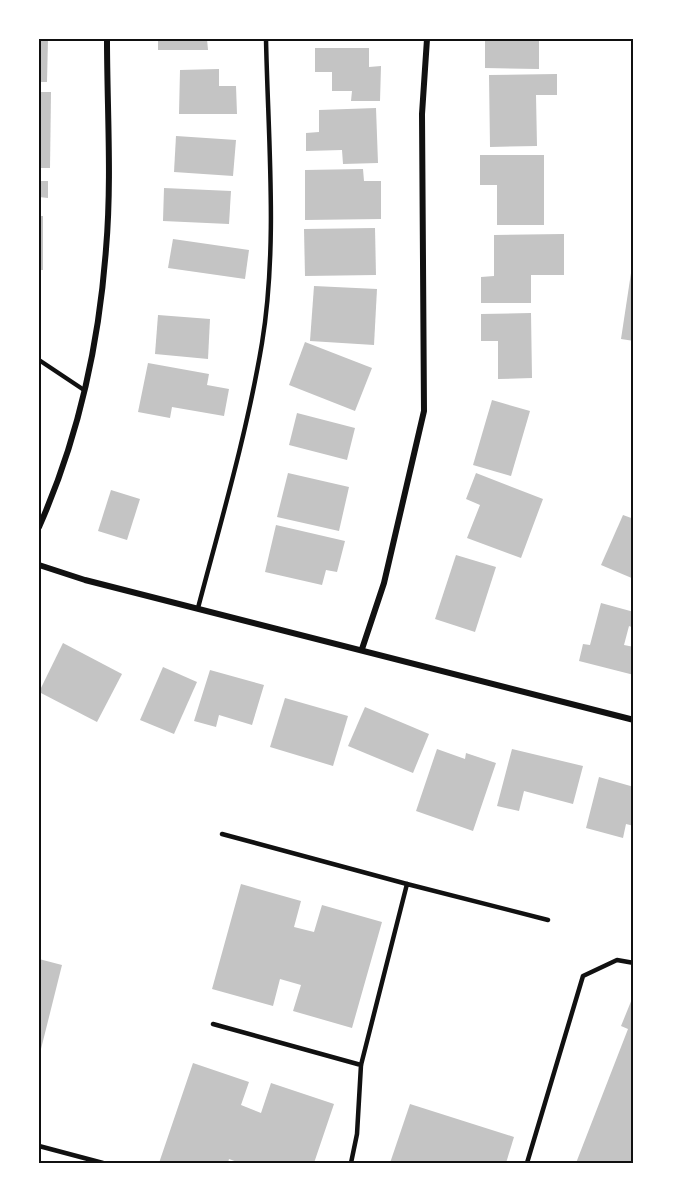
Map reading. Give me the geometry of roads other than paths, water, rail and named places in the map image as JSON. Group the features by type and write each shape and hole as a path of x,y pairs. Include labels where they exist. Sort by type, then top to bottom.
{"street":[{"path":"39,527 60,479 84,390 98,325 106,247 106,39"},
{"path":"362,649 384,583 424,411 422,114 427,39"},
{"path":"39,565 85,580 634,720"}],"lane":[{"path":"198,608 238,458 262,342 269,253 266,39"},
{"path":"39,360 84,390"},
{"path":"222,834 548,920"},
{"path":"351,1163 357,1134 361,1065 407,884"},
{"path":"527,1163 583,976 617,960 634,963"},
{"path":"213,1024 361,1065"},
{"path":"39,1146 103,1163"}]}
